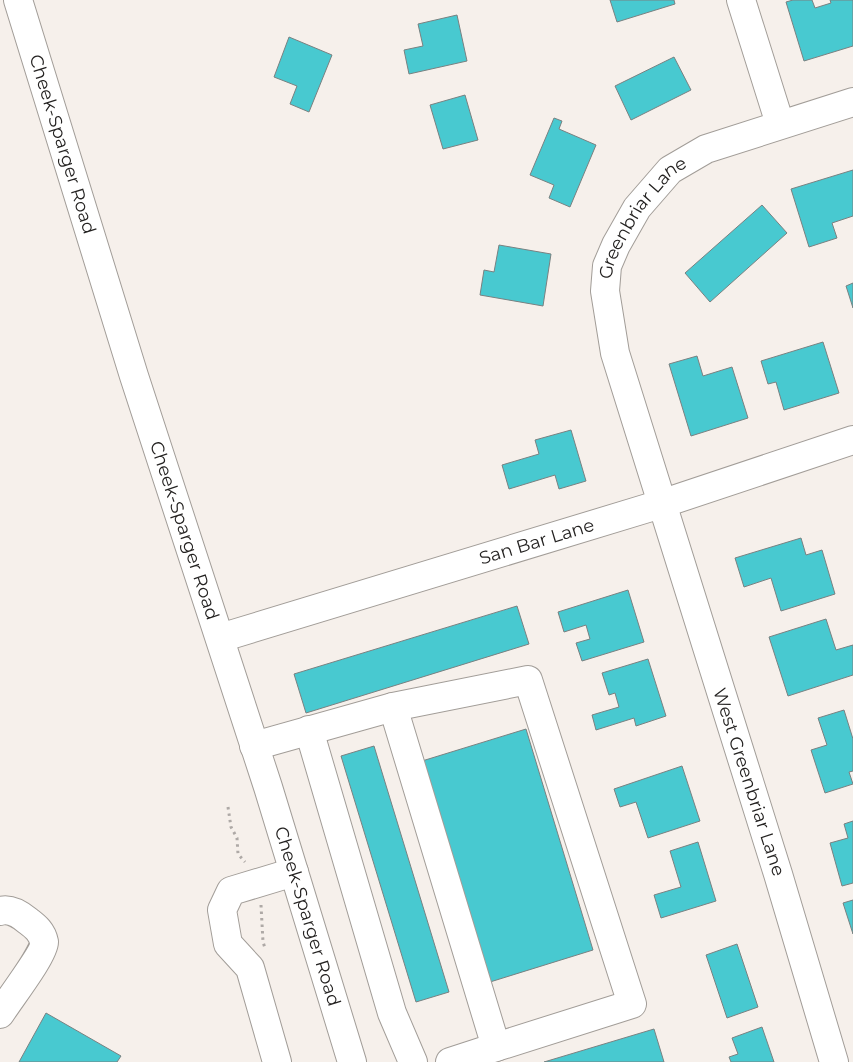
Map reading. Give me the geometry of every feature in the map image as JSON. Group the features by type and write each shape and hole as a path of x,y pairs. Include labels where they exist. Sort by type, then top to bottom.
{"street":[{"name":"Cheek-Sparger Road","path":"18,0 134,376 220,638 352,1062"},
{"path":"741,0 780,124"},
{"name":"Greenbriar Lane","path":"661,504 615,353 605,291 607,266 616,245 637,208 670,170 706,149 853,102"},
{"name":"San Bar Lane","path":"220,638 661,504 853,440"},
{"name":"West Greenbriar Lane","path":"661,504 778,874 834,1062"},
{"path":"254,746 393,707 528,680 632,1004 450,1062"},
{"path":"393,707 496,1047"},
{"path":"309,730 392,1013 413,1062"},
{"path":"278,1062 250,968 228,944 222,910 230,891 294,872"},
{"path":"0,911 4,910 21,914 40,930 44,943 38,960 22,980 0,1014"}],"path":[{"path":"228,807 238,854 248,865 260,895 263,942 266,950"}],"building":[{"path":"610,0 674,0 675,4 617,22"},
{"path":"812,0 815,8 831,3 830,0 853,0 853,46 804,61 786,2"},
{"path":"457,15 467,61 409,74 404,50 423,46 418,24"},
{"path":"289,37 332,55 309,112 290,104 297,86 274,77"},
{"path":"674,57 691,90 631,120 615,86"},
{"path":"465,95 478,140 443,149 430,105"},
{"path":"554,118 562,121 559,129 596,145 570,207 549,198 554,185 530,175"},
{"path":"853,170 853,216 832,223 837,238 809,247 791,189"},
{"path":"762,205 787,233 710,302 685,273"},
{"path":"499,245 551,254 543,306 480,295 484,270 494,272"},
{"path":"853,283 853,308 846,286"},
{"path":"823,342 839,393 784,410 776,382 768,384 761,361"},
{"path":"697,356 703,376 732,367 748,418 691,436 669,364"},
{"path":"571,430 586,481 559,489 555,475 509,489 502,465 539,454 535,440"},
{"path":"801,538 806,555 822,550 835,594 781,611 771,578 744,587 735,558"},
{"path":"628,590 644,642 582,661 576,643 590,639 586,625 564,632 558,612"},
{"path":"517,606 529,644 306,713 294,674"},
{"path":"826,619 836,650 853,645 853,675 788,696 769,637"},
{"path":"648,659 666,716 636,726 634,718 596,730 592,715 619,707 615,693 609,695 602,673"},
{"path":"844,710 853,739 853,771 849,772 853,784 825,793 811,750 827,745 818,718"},
{"path":"526,729 593,950 490,982 422,761"},
{"path":"374,746 449,992 416,1002 341,756"},
{"path":"682,766 700,821 648,838 636,802 620,807 614,789"},
{"path":"853,821 853,883 842,886 830,843 848,838 844,824"},
{"path":"698,842 716,901 661,918 654,895 681,887 670,851"},
{"path":"853,900 853,934 843,903"},
{"path":"737,944 758,1007 727,1018 706,955"},
{"path":"46,1013 121,1056 117,1062 19,1062"},
{"path":"762,1027 774,1062 731,1062 729,1057 738,1054 732,1038"},
{"path":"654,1029 664,1062 544,1062"}]}
